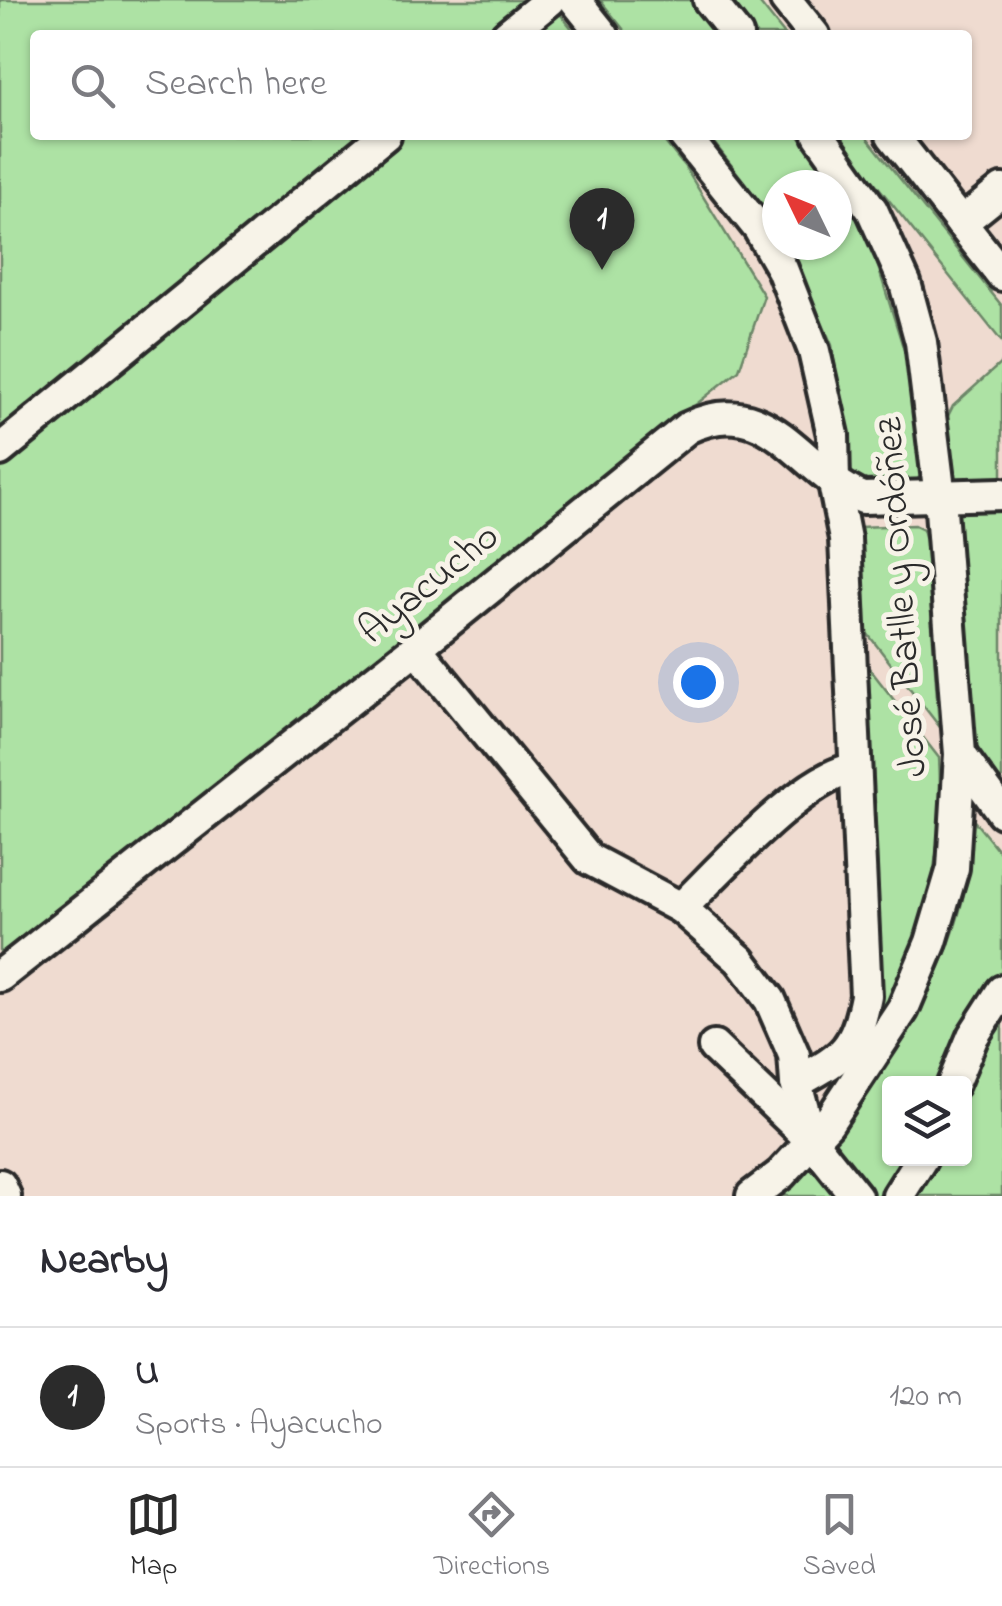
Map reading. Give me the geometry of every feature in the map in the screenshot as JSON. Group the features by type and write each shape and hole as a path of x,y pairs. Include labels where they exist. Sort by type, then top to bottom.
{"street":[{"path":"513,30 550,0"},
{"path":"575,0 599,30"},
{"path":"708,0 733,30"},
{"path":"786,0 810,30"},
{"path":"0,450 379,140"},
{"path":"688,140 759,229 782,270 814,351 833,435 834,482 845,539 866,996 860,1027 843,1056 796,1083"},
{"name":"José Batlle y Ordóñez","path":"752,1196 780,1174 828,1124 903,1010 932,942 953,868 960,754 940,497 921,342 905,283 872,210 823,140"},
{"path":"896,140 1002,275"},
{"path":"961,223 1002,190"},
{"name":"Ayacucho","path":"0,976 687,428 706,419 731,417 776,431 834,482 863,498 1002,494"},
{"path":"416,648 589,859 681,908 740,960 770,1000 794,1055 796,1083 812,1141"},
{"path":"960,754 1002,812"},
{"path":"681,908 748,842 818,783 835,772 853,770"},
{"path":"956,1076 973,1036 1002,991"},
{"path":"714,1048 812,1141 856,1196"},
{"path":"898,1196 917,1166"},
{"path":"0,1185 5,1196"}],"green space":[{"path":"0,0 549,0 573,30 30,30 30,140 663,140 685,167 764,296 739,370 0,963"},
{"path":"600,0 691,0 715,30 624,30"},
{"path":"730,0 757,0 781,30 753,30"},
{"path":"712,140 802,140 826,170 762,170 762,205"},
{"path":"841,140 869,140 1002,306 1002,342"},
{"path":"852,202 862,215 913,379 921,475 916,481 871,482 848,470 832,345 795,260 852,260"},
{"path":"1002,362 1002,477 953,479 946,420 953,406"},
{"path":"1002,508 1002,796 969,749 955,513"},
{"path":"915,525 923,529 926,540 939,726 857,620 858,527"},
{"path":"859,655 939,758 939,831 928,900 906,966 872,1031"},
{"path":"971,817 1002,855 1002,970 967,1013 944,1076 882,1076 882,1166 904,1166 883,1196 873,1196 832,1141 891,1058 926,997 953,934 968,860"},
{"path":"1002,1018 1002,1196 917,1196 933,1166 972,1166 972,1078 990,1034"},
{"path":"813,1162 841,1196 778,1196"}],"place":[{"name":"U","path":"602,270"}]}
